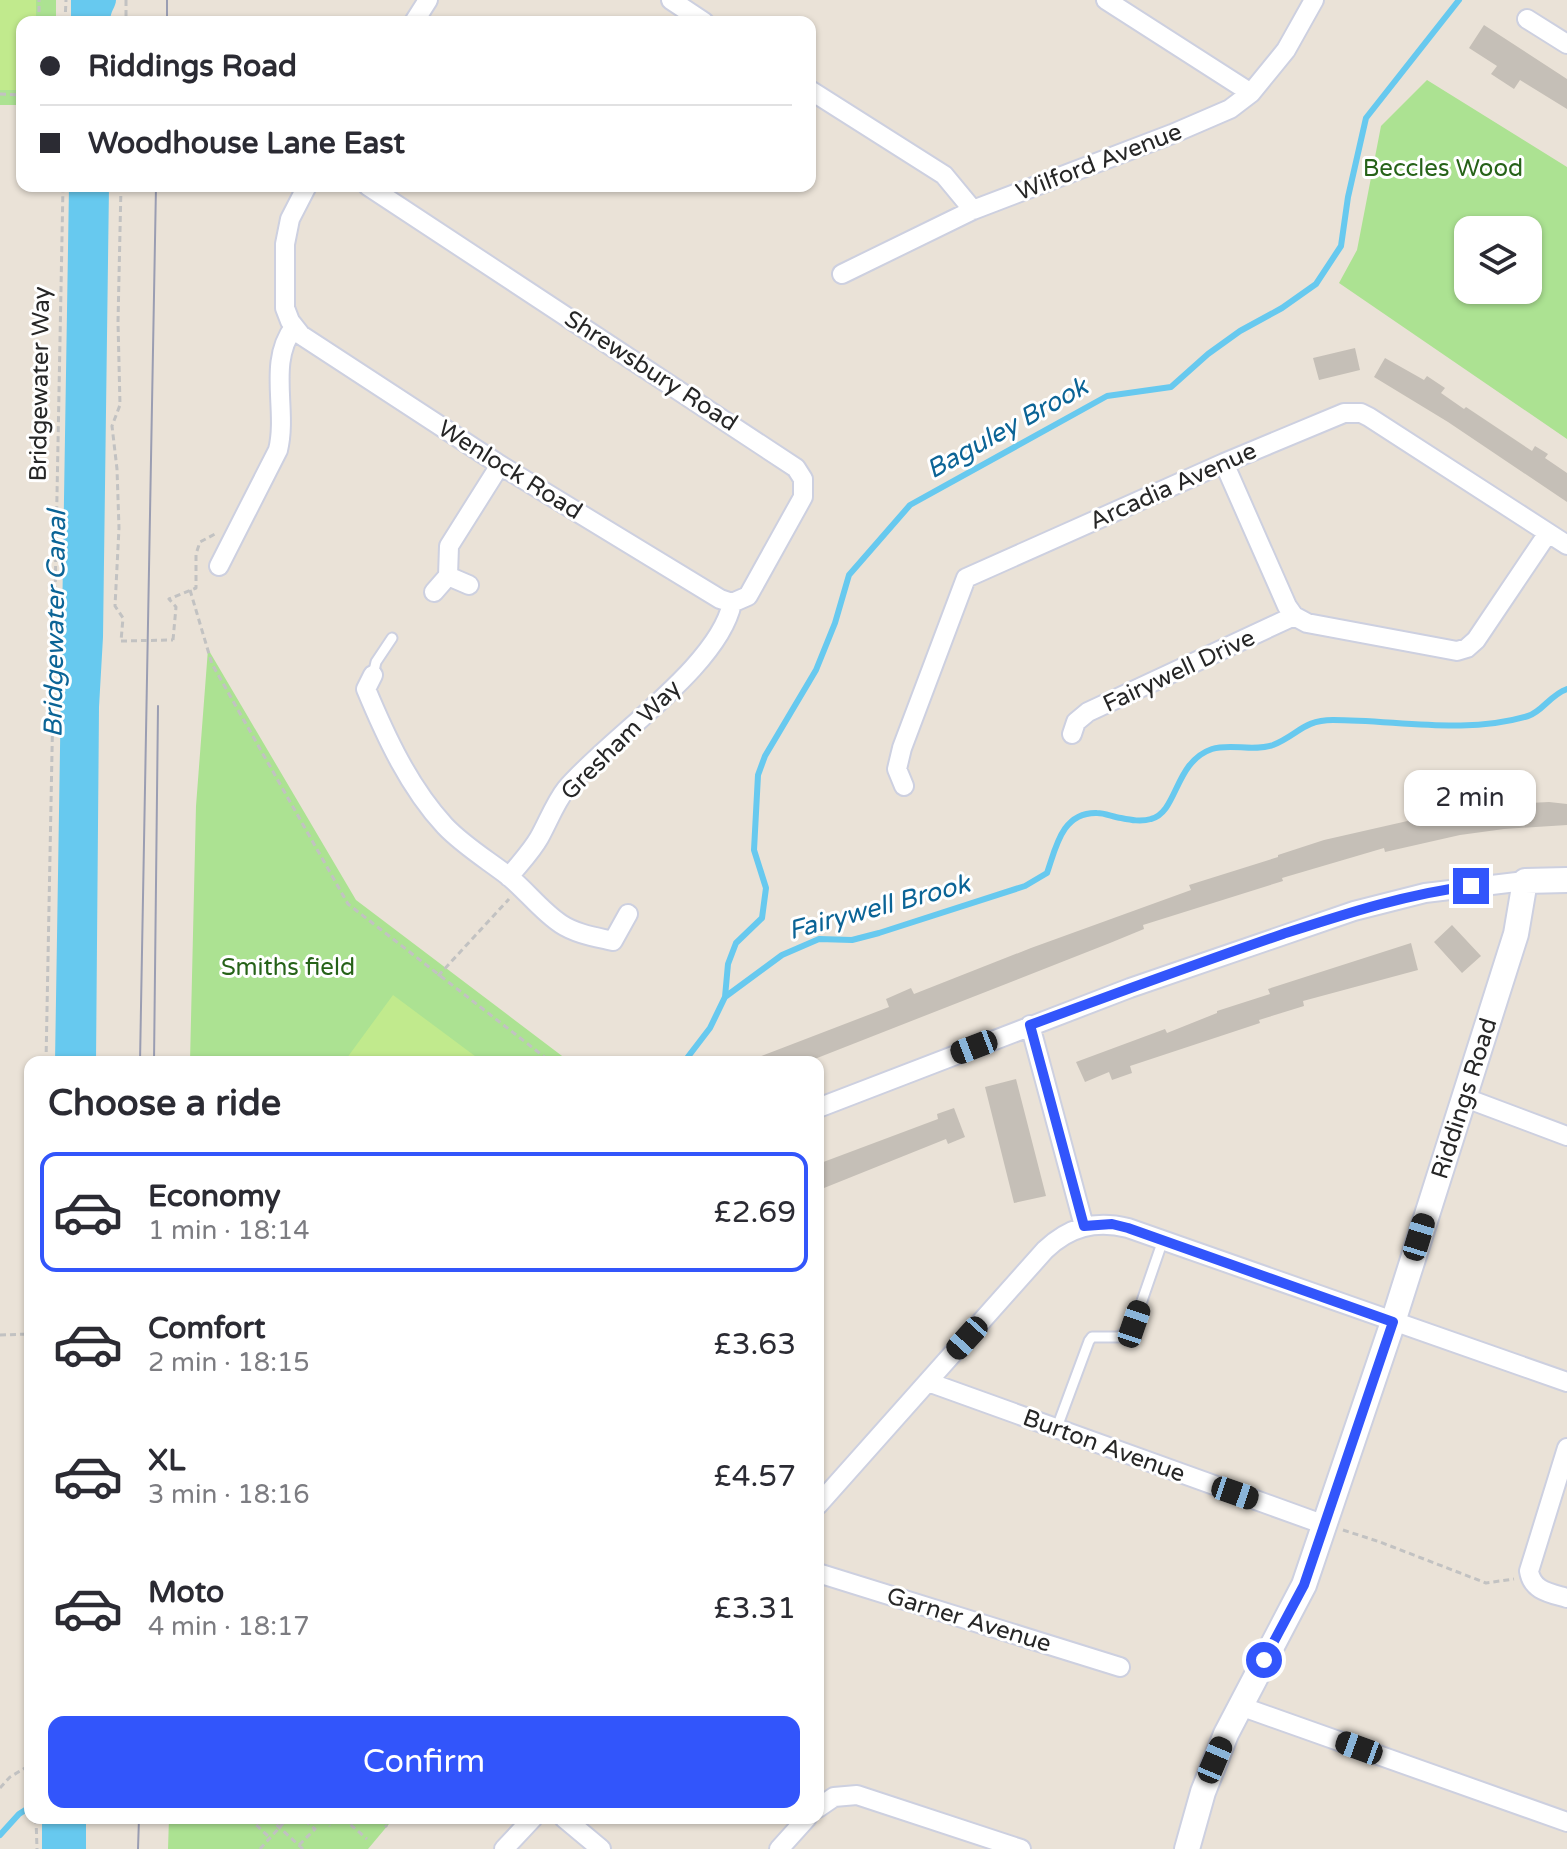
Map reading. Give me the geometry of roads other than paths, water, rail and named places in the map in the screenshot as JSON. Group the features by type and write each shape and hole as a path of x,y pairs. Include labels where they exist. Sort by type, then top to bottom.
{"street":[{"path":"671,0 695,16"},
{"path":"1106,0 1251,93"},
{"name":"Wilford Avenue","path":"842,274 973,210 1218,115 1251,93 1286,50 1314,0"},
{"path":"1527,19 1567,44"},
{"path":"816,94 944,175 973,210"},
{"path":"219,566 224,538 278,450 281,426 279,366 284,344 294,327 285,308 285,244 290,219 304,192"},
{"name":"Shrewsbury Road","path":"377,192 796,468 803,479 803,497 748,596 732,603"},
{"name":"Wenlock Road","path":"294,327 500,465 720,599 732,603"},
{"name":"Arcadia Avenue","path":"904,786 897,769 902,748 966,578 1344,413 1361,413 1567,545"},
{"path":"1224,463 1287,606 1294,616 1307,623 1462,650 1476,640 1548,533"},
{"path":"434,592 448,576 449,546 500,465"},
{"path":"448,576 469,585"},
{"name":"Gresham Way","path":"515,882 564,791 680,682 728,619 732,603"},
{"name":"Fairywell Drive","path":"1072,734 1076,722 1088,712 1294,616"},
{"path":"363,683 396,755 429,807 468,847 515,882 561,924 613,950 628,914"},
{"path":"824,1106 1030,1025 1227,953 1354,911 1425,893 1525,881 1567,880"},
{"name":"Riddings Road","path":"1187,1849 1203,1792 1240,1706 1304,1585 1325,1525 1516,934 1525,881"},
{"path":"1030,1025 1084,1226"},
{"path":"1463,1097 1567,1136"},
{"path":"824,1498 1045,1250 1056,1239 1084,1226 1112,1224 1163,1240 1567,1382"},
{"name":"Burton Avenue","path":"928,1382 1325,1525"},
{"path":"1567,1448 1530,1562 1529,1577 1540,1589 1567,1598"},
{"name":"Garner Avenue","path":"824,1575 1120,1667"},
{"path":"1240,1706 1567,1822"},
{"path":"824,1804 834,1797 857,1795 1021,1849"},
{"path":"504,1849 527,1824"},
{"path":"571,1824 601,1849"},
{"path":"779,1849 802,1824"}],"lane":[{"path":"363,683 392,638"},
{"path":"1056,1430 1089,1341 1092,1337 1119,1337 1134,1324 1163,1240"}],"water":[{"path":"71,0 116,0 111,16 71,16"},
{"path":"69,192 109,192 96,1056 55,1056"},
{"path":"42,1824 86,1824 86,1849 42,1849"}],"waterway":[{"name":"Baguley Brook","path":"725,997 728,964 736,943 762,918 766,888 754,850 758,775 765,756 816,670 835,623 849,575 910,505 1107,396 1171,387 1240,331 1282,308 1316,284 1341,246 1348,197 1366,118 1459,0"},
{"name":"Fairywell Brook","path":"689,1056 710,1028 725,997 782,955 819,939 852,940 879,933 1025,886 1047,873 1062,833 1076,818 1097,813 1144,820 1160,815 1190,764 1212,749 1273,745 1314,722 1333,720 1455,726 1504,722 1533,714 1567,689"},
{"path":"0,1835 24,1811"}],"tram line":[{"path":"167,0 167,16"},
{"path":"140,1056 156,192"},
{"path":"154,1056 158,706"},
{"path":"138,1849 139,1824"}],"park label":[{"name":"Beccles Wood","path":"1443,168"},
{"name":"Smiths field","path":"288,967"}],"water label":[{"name":"Bridgewater Canal","path":"55,624"}]}
